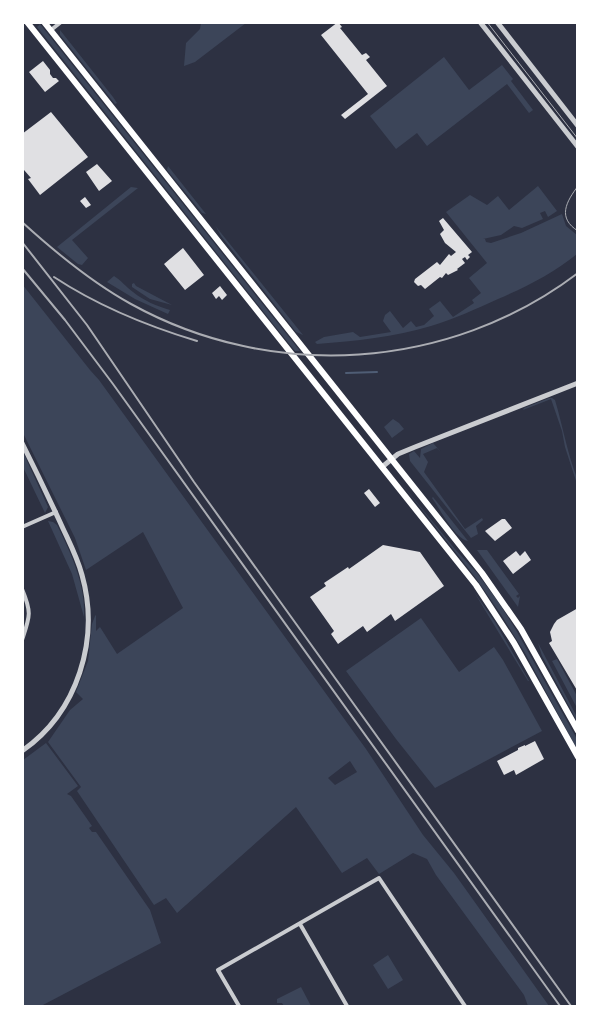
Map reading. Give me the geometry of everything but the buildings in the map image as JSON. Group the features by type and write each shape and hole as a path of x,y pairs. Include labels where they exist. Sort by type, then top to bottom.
{"main road":[{"path":"27,22 476,585 498,616 578,757"},
{"path":"44,22 482,573 525,636 578,731"},
{"path":"355,434 365,426"}],"street":[{"path":"51,31 61,22"},
{"path":"480,22 578,147"},
{"path":"496,22 578,126"},
{"path":"382,467 400,454 437,438 578,383"},
{"path":"22,443 76,556 82,576 88,613 85,654 76,686 48,728 22,751"},
{"path":"22,527 56,512"},
{"path":"22,589 30,610 22,640"},
{"path":"239,1006 218,970 379,878 466,1006"},
{"path":"300,924 347,1006"}],"shaded area":[{"path":"201,23 246,23 195,62 184,66 186,43 200,29"},
{"path":"40,24 300,351 295,351 37,27"},
{"path":"60,30 117,103 115,104 60,35"},
{"path":"444,57 469,90 502,65 513,79 511,81 533,110 529,113 507,84 427,146 417,133 396,149 370,116"},
{"path":"168,166 206,214 202,213 167,170"},
{"path":"538,186 557,211 548,217 545,211 540,213 543,219 522,228 514,226 501,235 483,239 491,243 521,233 562,214 566,226 577,235 577,254 568,261 519,290 465,314 431,326 375,338 317,344 315,342 324,337 353,332 360,337 391,332 383,321 385,315 390,311 403,328 411,321 416,327 424,325 434,316 429,309 440,301 453,317 474,303 472,300 481,293 469,278 487,263 446,212 470,195 487,205 498,196 509,210"},
{"path":"131,187 138,188 72,240 88,258 82,265 78,264 57,247"},
{"path":"215,225 303,335 296,332 221,236"},
{"path":"114,276 142,298 170,310 168,314 135,299 107,282"},
{"path":"134,283 136,286 172,305 150,299 132,287"},
{"path":"22,284 99,380 366,749 423,835 454,873 549,1006 528,1006 524,995 436,875 427,859 413,853 379,874 367,858 342,873 296,807 177,913 166,898 154,905 77,791 81,787 48,742 70,710 83,699 76,692 88,661 92,624 96,615 96,631 100,627 117,654 183,608 143,532 86,570 75,538 23,433","holes":["350,761 357,772 335,785 328,778"]},
{"path":"549,398 555,400 570,459 577,478 577,484 551,399 523,410"},
{"path":"393,419 404,429 392,438 384,427"},
{"path":"433,443 441,452 437,448 423,454 428,462 424,472 465,529 482,518 483,520 476,526 478,534 471,538 410,461 409,454 414,451 420,458 421,449"},
{"path":"23,452 48,507 45,513 23,467"},
{"path":"397,478 477,573 499,603 577,739 577,749 525,653 500,613 475,577"},
{"path":"433,497 468,541 458,535 448,523"},
{"path":"48,521 57,525 72,558 83,593 84,617 72,574"},
{"path":"477,550 487,550 519,594 516,596 518,598 520,596 518,607"},
{"path":"474,592 495,622 529,681 528,681"},
{"path":"421,618 459,672 494,647 542,731 435,788 346,671"},
{"path":"538,643 577,717 577,721 542,656"},
{"path":"557,659 577,696 577,708 552,661"},
{"path":"46,743 78,786 67,794 71,796 92,826 89,828 92,832 96,832 150,910 161,943 41,1006 23,1006 23,760"},
{"path":"388,955 403,980 388,989 373,965"},
{"path":"301,987 311,1006 284,1006 282,1003 277,1003 277,999"}],"waterway":[{"path":"346,373 377,372"}],"tram line":[{"path":"487,22 578,139"},
{"path":"578,186 570,198 566,210 567,221 578,231"}],"railway":[{"path":"22,222 74,266 131,304 185,329 242,346 300,354 359,354 417,346 474,330 528,306 578,273"},
{"path":"22,242 87,325 194,482 571,1006"},
{"path":"22,268 65,320 113,384 560,1006"},
{"path":"54,277 105,306 160,329 197,341"}]}
